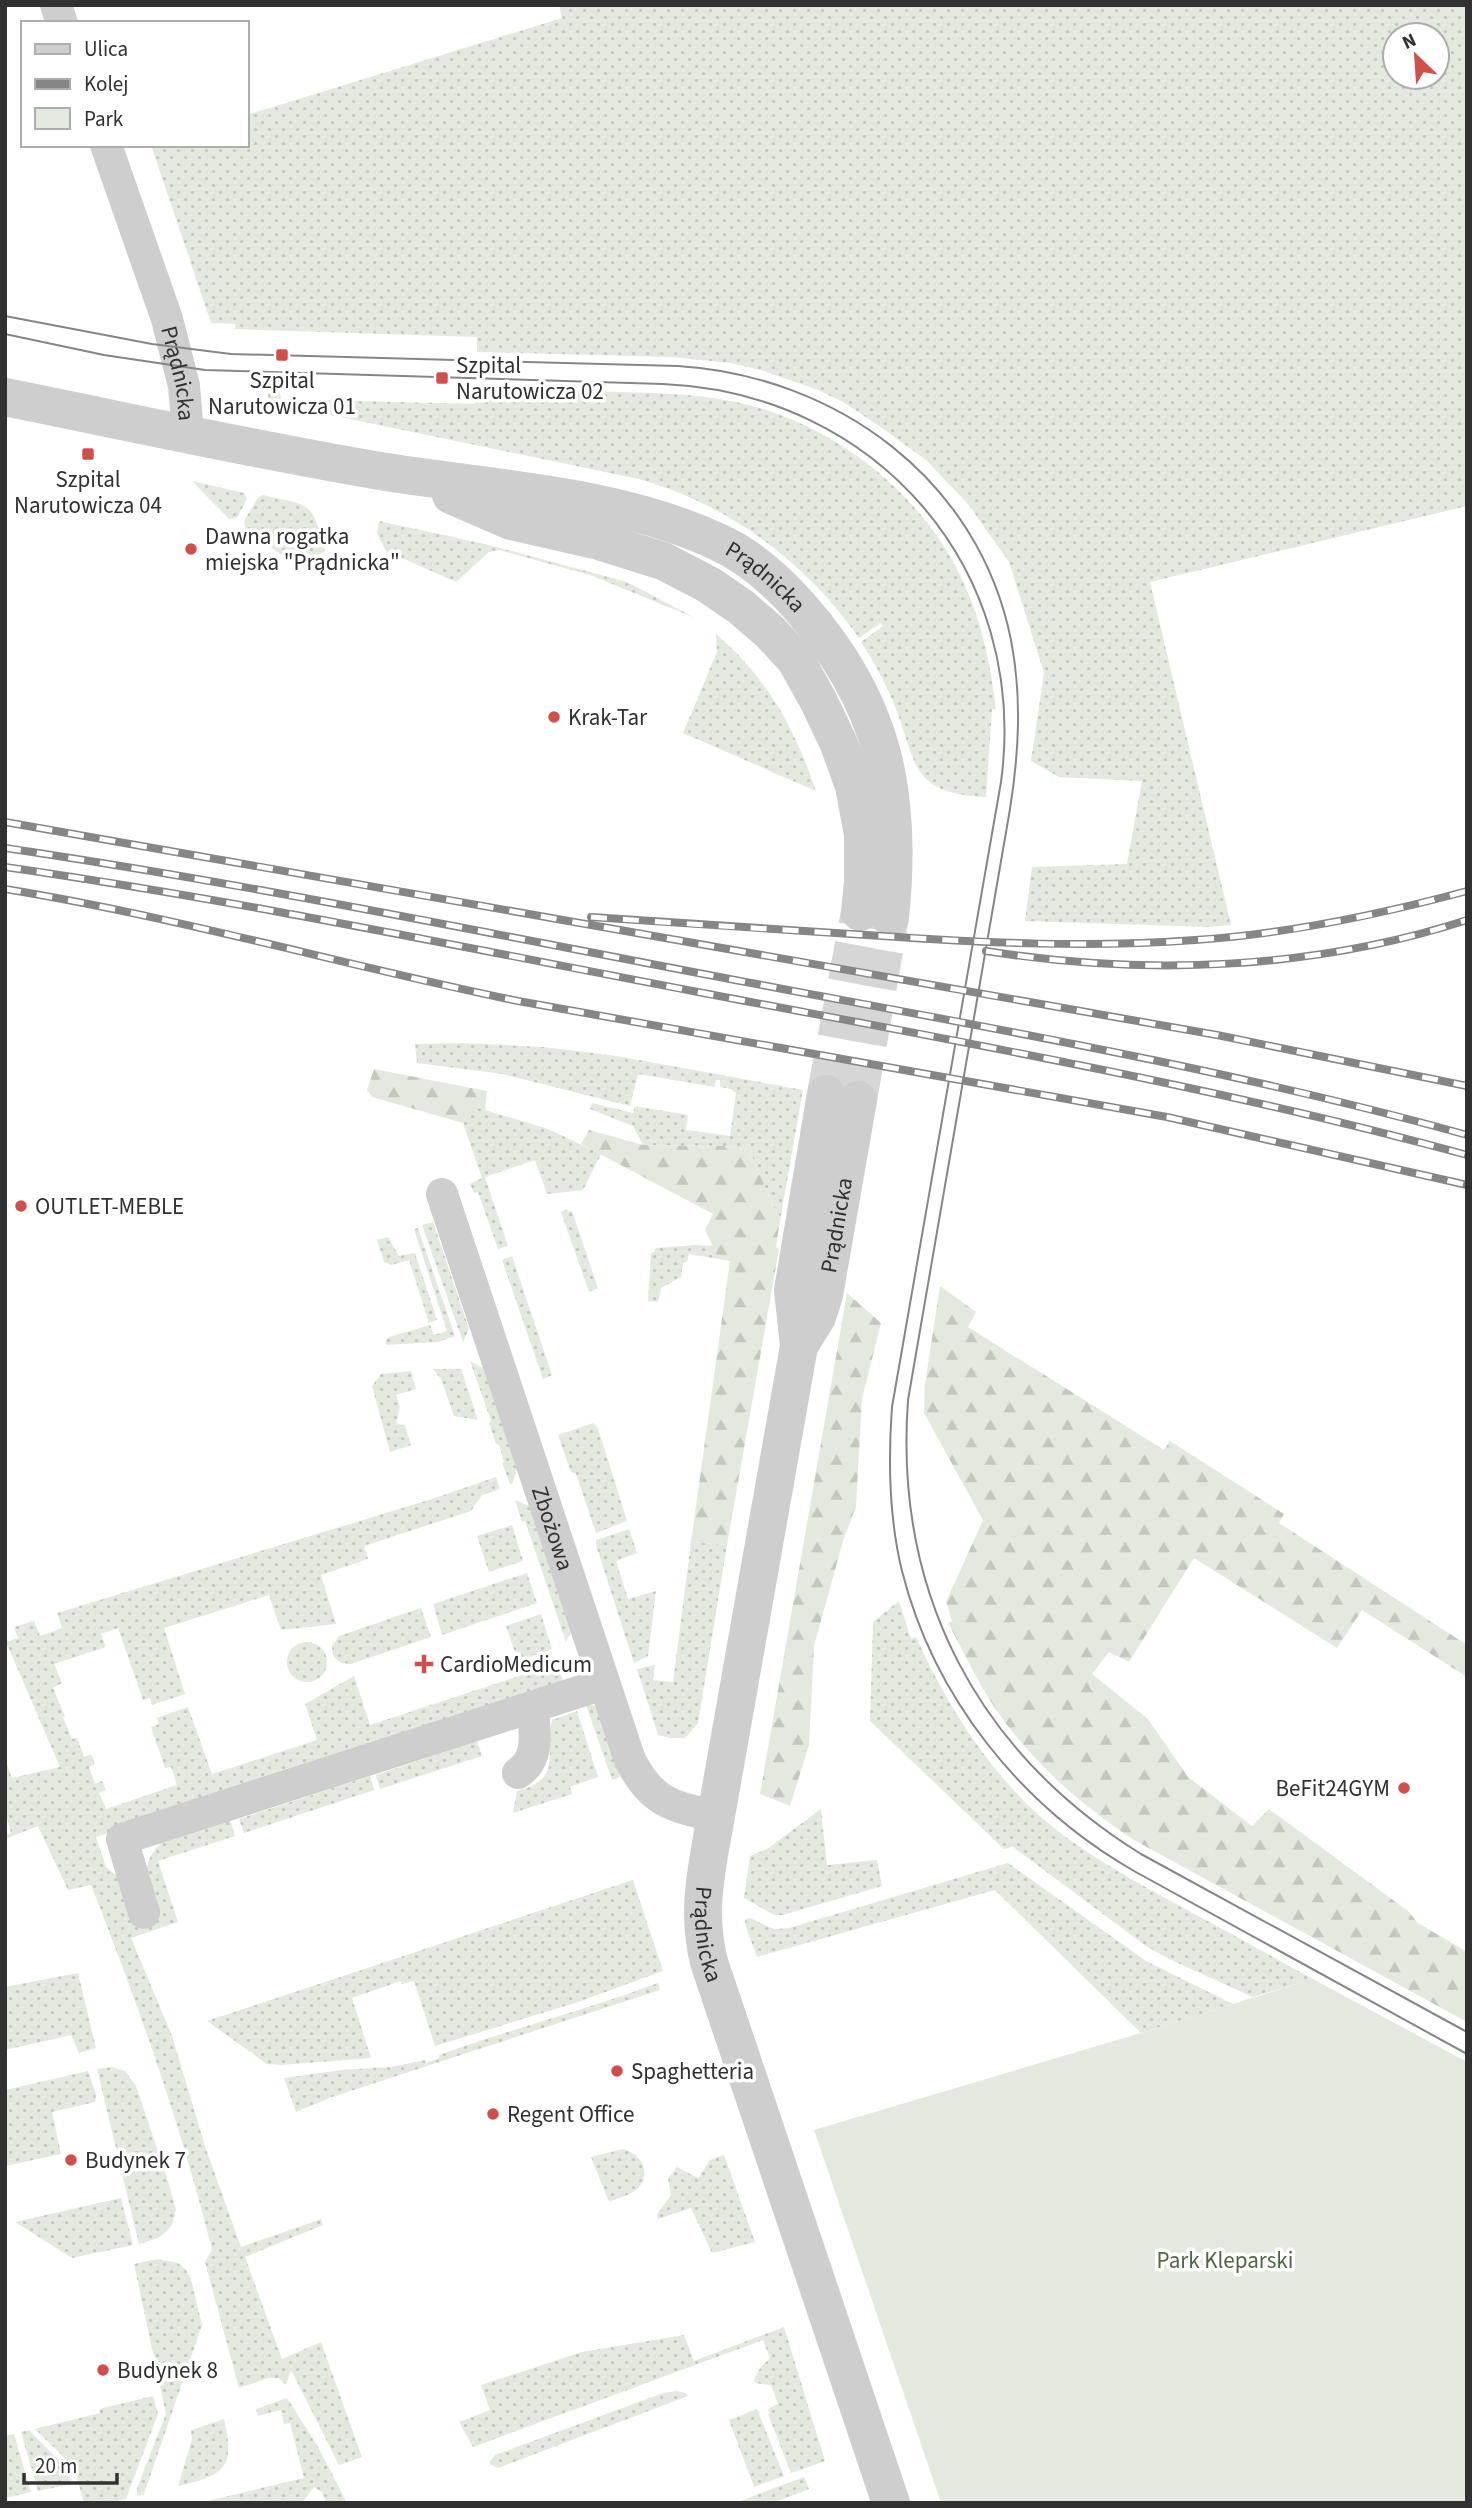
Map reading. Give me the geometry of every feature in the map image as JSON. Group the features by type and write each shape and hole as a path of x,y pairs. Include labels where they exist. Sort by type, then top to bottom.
{"street":[{"name":"Prądnicka","path":"107,147 167,319 184,386 188,433 404,475 594,503 645,516 720,542 753,564 785,591 824,634 842,662 880,742 892,798 895,832 894,878 875,915"},
{"path":"5,397 188,433"},
{"name":"Prądnicka","path":"842,1097 793,1290 799,1346 702,1900 703,1937 709,1962 891,2503"},
{"name":"Zbożowa","path":"442,1194 630,1760 643,1783 659,1797 672,1804 716,1816"},
{"path":"144,1913 122,1839 603,1684"},
{"path":"518,1773 529,1765 534,1750 533,1707"}],"green space":[{"path":"559,5 1467,5 1467,506 1150,582 1231,925 1208,927 1025,921 1032,867 1127,864 1142,781 1059,777 1031,761 1044,673 1009,562 968,504 926,460 843,402 761,370 730,363 672,357 477,352 477,337 235,329 235,324 211,323 152,147 248,147 248,115 562,18"},
{"path":"476,387 662,393 731,401 804,425 838,443 870,466 899,492 948,552 977,616 989,662 996,710 992,709 986,797 944,790 922,774 889,692 861,642 883,626 881,623 859,638 814,584 762,539 734,520 672,490 639,479 268,402 268,393 280,393 281,399 475,404"},
{"path":"192,481 244,493 247,499 237,518 229,519"},
{"path":"263,495 308,509 317,523 325,551 300,566 246,532 244,521 257,499"},
{"path":"379,521 489,545 627,582 695,618 590,575 499,550 489,552 456,582 386,551 377,533"},
{"path":"716,634 750,669 777,705 808,768 816,791 683,733 717,652"},
{"path":"463,1043 543,1047 617,1056 803,1090 780,1221 749,1150 725,1146 643,1145 633,1126 590,1109 592,1103 633,1113 635,1106 688,1115 686,1130 730,1136 736,1093 720,1087 720,1080 716,1080 715,1087 638,1074 630,1106 502,1074 417,1063 415,1044"},
{"path":"374,1069 487,1091 485,1110 469,1106 463,1123 372,1097 367,1090"},
{"path":"469,1105 548,1129 601,1154 583,1190 547,1194 535,1160 485,1177 508,1246 498,1249 478,1192 474,1193 470,1184 482,1178 463,1123"},
{"path":"589,1130 643,1145 725,1146 749,1150 780,1221 776,1247 779,1249 727,1545 691,1542 730,1261 719,1259 705,1230 713,1214 581,1144"},
{"path":"567,1209 572,1211 598,1288 589,1292 561,1212"},
{"path":"433,1222 469,1329 463,1342 422,1225"},
{"path":"418,1228 455,1336 438,1342 386,1345 389,1337 430,1325 434,1335 447,1331 414,1229"},
{"path":"388,1237 399,1256 415,1253 437,1320 429,1323 409,1260 391,1265 384,1262 377,1240"},
{"path":"713,1246 719,1259 689,1254 687,1262 683,1263 681,1277 661,1288 658,1302 648,1301 651,1253 656,1248"},
{"path":"512,1256 552,1375 543,1379 502,1260"},
{"path":"940,1286 976,1312 968,1327 1164,1450 1170,1441 1284,1514 1279,1523 1467,1645 1467,1677 1362,1610 1337,1648 1194,1558 1129,1662 1109,1652 1092,1674 1148,1719 1188,1777 1252,1826 1269,1809 1408,1911 1418,1923 1467,1952 1467,2022 1134,1840 1064,1786 1032,1755 996,1710 948,1623 952,1621 946,1602 983,1520 924,1413 925,1384"},
{"path":"847,1293 881,1323 862,1399 856,1506 843,1541 814,1646 809,1745 790,1806 760,1794"},
{"path":"470,1361 483,1368 517,1469 512,1484 502,1463 504,1462 499,1445 496,1444 489,1423 491,1421"},
{"path":"433,1369 461,1369 478,1420 454,1416 441,1379"},
{"path":"411,1371 416,1389 396,1395 400,1407 396,1423 405,1426 411,1445 390,1452 372,1386 381,1374"},
{"path":"593,1423 598,1428 627,1521 596,1533 576,1474 571,1472 558,1435"},
{"path":"496,1477 500,1489 482,1495 471,1511 364,1546 368,1559 321,1575 336,1624 281,1630 269,1595 164,1628 185,1694 152,1705 150,1698 143,1700 118,1628 101,1634 106,1647 54,1664 62,1683 53,1688 65,1716 63,1717 72,1739 77,1738 84,1757 91,1754 95,1764 89,1767 95,1784 102,1781 106,1790 99,1793 106,1809 177,1785 171,1767 165,1768 151,1727 159,1724 157,1718 188,1707 212,1774 317,1740 305,1704 354,1676 370,1725 522,1675 556,1661 565,1686 96,1837 106,1867 118,1877 146,1869 158,1846 168,1838 191,1827 229,1815 235,1836 158,1861 178,1922 131,1938 172,2036 206,2149 241,2247 321,2219 323,2225 245,2257 282,2359 321,2342 362,2457 339,2465 291,2370 286,2385 279,2378 268,2378 239,2388 205,2262 212,2250 187,2157 142,2020 91,1885 68,1890 38,1826 5,1839 5,1836 11,1833 5,1811 5,1759 12,1778 60,1767 6,1642 18,1638 14,1627 34,1621 40,1636 62,1628 57,1613"},
{"path":"515,1500 529,1506 571,1632 566,1642 525,1521 522,1522"},
{"path":"512,1525 523,1561 489,1572 477,1536"},
{"path":"629,1529 637,1553 616,1561 628,1599 656,1591 648,1656 634,1663 596,1545 596,1540"},
{"path":"691,1542 727,1545 698,1723 685,1738 670,1738 658,1735 637,1669 655,1665 653,1680 673,1682"},
{"path":"527,1573 537,1603 442,1635 433,1604"},
{"path":"899,1601 911,1639 916,1637 961,1722 989,1761 1037,1814 1115,1869 1313,1979 1253,1997 1146,1946 1013,1847 1004,1849 870,1721 873,1622"},
{"path":"421,1608 431,1637 351,1664 341,1663 333,1656 332,1646 339,1636"},
{"path":"541,1614 552,1649 518,1661 506,1626"},
{"path":"307,1642 321,1648 327,1662 321,1676 307,1682 293,1676 287,1662 293,1648"},
{"path":"585,1702 597,1707 620,1777 612,1780"},
{"path":"577,1711 598,1777 570,1787 572,1794 513,1813 517,1791 532,1786 547,1773 552,1720"},
{"path":"477,1741 482,1756 380,1789 376,1775"},
{"path":"370,1776 374,1790 244,1833 239,1819"},
{"path":"821,1809 827,1865 877,1860 882,1886 783,1915 774,1915 744,1898 750,1856 767,1849"},
{"path":"1008,1863 1146,1961 1233,2004 1141,2033 995,1890 757,1957 746,1927 745,1920 750,1918 774,1929 789,1928"},
{"path":"633,1880 663,1971 575,2003 435,2046 414,1981 402,1984 401,1981 352,1998 371,2058 281,2065 267,2064 207,2021"},
{"path":"78,1973 96,2048 79,2053 71,2035 5,2050 5,1987"},
{"name":"Park Kleparski","path":"1313,1979 1467,2062 1467,2503 941,2503 814,2130"},
{"path":"658,1983 660,1990 332,2097 296,2112 284,2078 341,2070 391,2067 425,2060 426,2063 439,2058 439,2055"},
{"path":"112,2067 125,2071 136,2086 176,2210 172,2225 167,2231 158,2238 139,2244 97,2069"},
{"path":"88,2071 96,2094 95,2102 52,2112 61,2154 5,2166 5,2090"},
{"path":"623,2149 639,2159 644,2169 643,2181 636,2190 609,2202 591,2157"},
{"path":"724,2155 755,2242 712,2253 691,2208 658,2219 657,2214 671,2195 668,2178 677,2167 698,2178 710,2160"},
{"path":"121,2198 133,2245 72,2258 15,2222"},
{"path":"158,2259 178,2263 186,2270 191,2279 202,2325 144,2494 137,2496 137,2488 166,2414 134,2264"},
{"path":"784,2327 825,2461 791,2473 768,2414 768,2409 778,2404 771,2385 755,2383 754,2380 760,2368 770,2358 763,2340 473,2447 459,2422 490,2410 481,2385 582,2352 684,2335 694,2361"},
{"path":"676,2391 688,2396 498,2468 490,2464 495,2455 663,2393"},
{"path":"153,2396 158,2414 126,2499 109,2503 84,2503 74,2467 35,2429"},
{"path":"287,2398 317,2445 347,2503 326,2503 322,2492 314,2487 302,2503 207,2503 304,2478 290,2423 284,2424 281,2410 258,2416 256,2409"},
{"path":"757,2409 784,2476 754,2487 729,2420"},
{"path":"224,2419 228,2449 223,2467 206,2478 178,2486 192,2439 191,2430"},
{"path":"29,2430 68,2470 72,2484 38,2491 21,2432"},
{"path":"14,2434 31,2492 5,2498 5,2436"},
{"path":"804,2477 809,2489 773,2503 735,2503"}],"tunnel":[{"path":"826,1094 860,912"},
{"path":"858,1100 890,917"}],"tram line":[{"path":"5,316 152,344 231,354 678,366 736,374 792,390 844,415 892,446 933,485 968,531 994,582 1011,640 1017,682 1018,724 1010,809 908,1400 907,1471 915,1538 932,1602 958,1661 992,1716 1033,1767 1083,1813 1141,1854 1467,2032"},
{"path":"5,334 104,355 205,370 663,384 740,395 810,420 871,458 923,506 963,565 990,631 1004,704 1001,782 892,1407 890,1469 894,1531 902,1571 917,1618 936,1662 960,1705 1019,1781 1055,1815 1093,1845 1134,1871 1467,2054"}],"railway":[{"path":"5,822 1217,1035 1467,1086"},
{"path":"5,848 280,893 1010,1032 1285,1089 1467,1135"},
{"path":"5,867 265,909 988,1047 1276,1107 1467,1155"},
{"path":"5,889 134,913 518,1001 1167,1117 1467,1185"},
{"path":"591,917 961,941 1117,944 1229,937 1298,928 1400,908 1467,891"},
{"path":"986,951 1107,964 1228,964 1349,949 1409,937 1467,920"}],"place":[{"name":"Szpital Narutowicza 01","path":"282,355"},
{"name":"Szpital Narutowicza 02","path":"442,378"},
{"name":"Szpital Narutowicza 04","path":"88,454"},
{"name":"Dawna rogatka miejska \"Prądnicka\"","path":"191,549"},
{"name":"Krak-Tar","path":"554,717"},
{"name":"OUTLET-MEBLE","path":"21,1206"},
{"name":"CardioMedicum","path":"424,1664"},
{"name":"BeFit24GYM","path":"1404,1788"},
{"name":"Spaghetteria","path":"617,2071"},
{"name":"Regent Office","path":"493,2114"},
{"name":"Budynek 7","path":"71,2160"},
{"name":"Budynek 8","path":"103,2370"}]}
